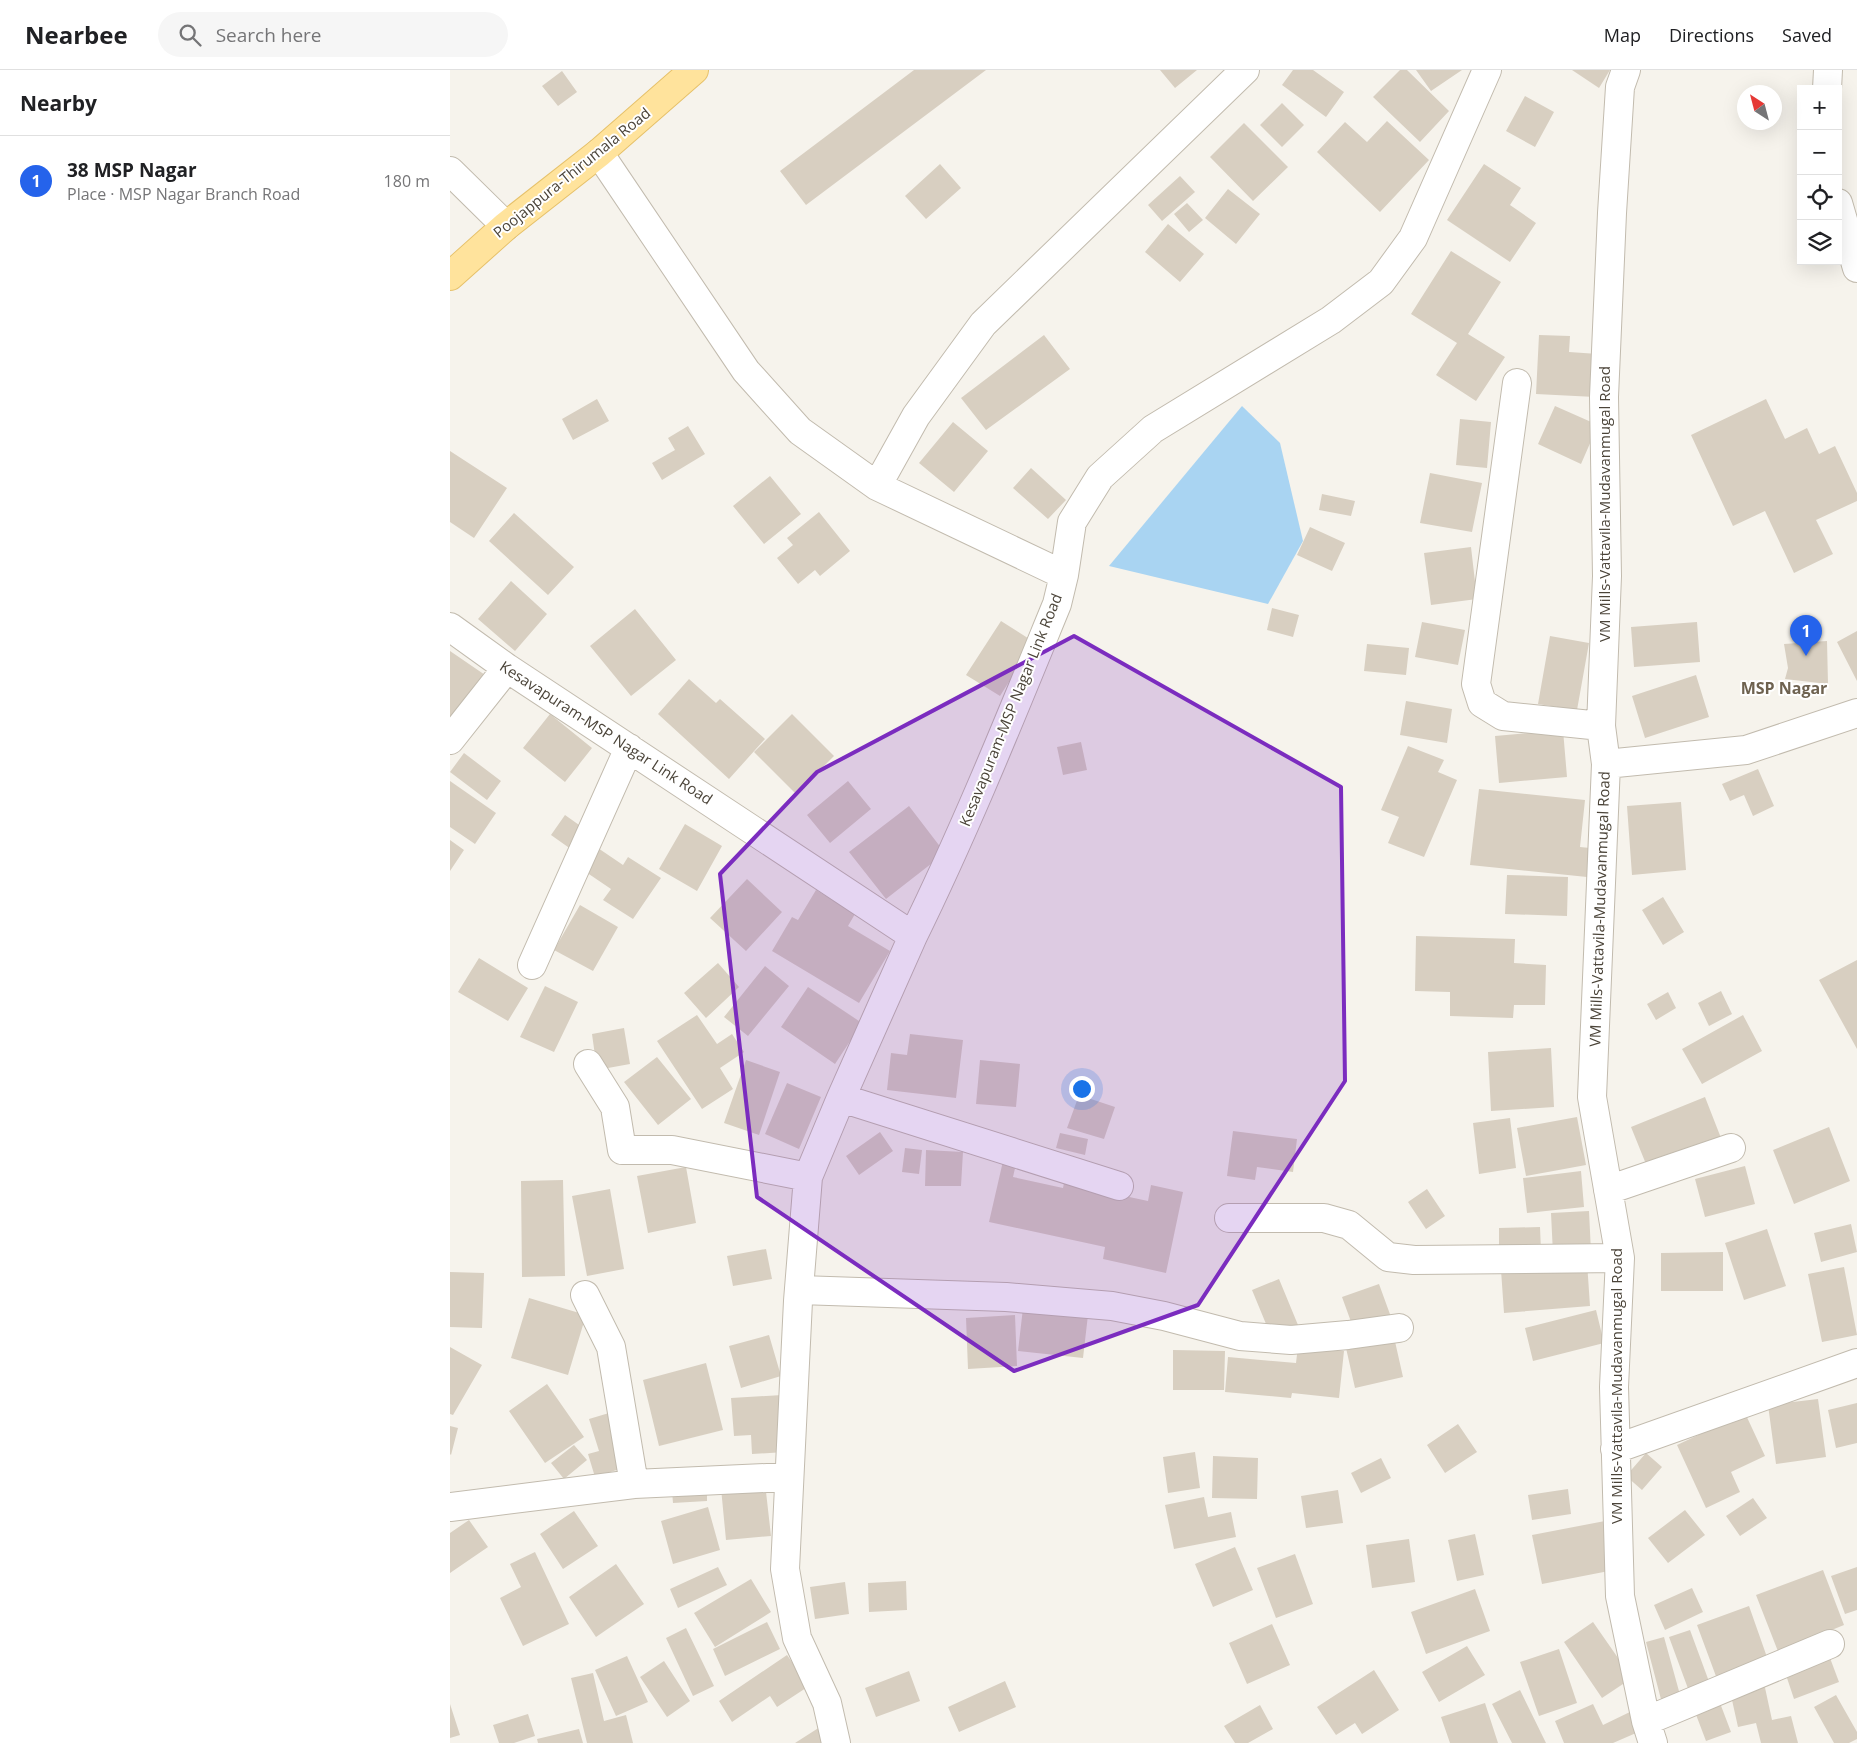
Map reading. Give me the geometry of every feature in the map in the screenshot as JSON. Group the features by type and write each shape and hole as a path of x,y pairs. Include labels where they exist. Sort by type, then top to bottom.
{"main road":[{"name":"Poojappura-Thirumala Road","path":"450,276 506,226 599,153 694,70"}],"street":[{"path":"877,486 916,416 983,324 1245,70"},
{"name":"Kesavapuram-MSP Nagar Link Road","path":"450,627 507,668 913,936 949,863 1057,604 1064,575 1072,522 1100,476 1153,429 1331,320 1381,282 1413,238 1487,70"},
{"name":"VM Mills-Vattavila-Mudavanmugal Road","path":"1626,70 1620,87 1604,397 1607,576 1601,726 1606,764 1592,1097 1620,1258 1614,1387 1620,1596 1645,1736"},
{"path":"1827,85 1828,70"},
{"path":"599,153 746,371 800,431 877,486 1064,575"},
{"path":"450,171 506,226"},
{"path":"1842,217 1857,268"},
{"path":"1518,383 1476,684 1482,704 1503,716 1601,726"},
{"path":"450,740 507,668"},
{"path":"1606,764 1746,750 1857,713"},
{"path":"532,965 629,748"},
{"path":"836,1743 827,1703 797,1638 784,1569 788,1477 808,1177 913,936"},
{"path":"588,1064 615,1107 622,1150 672,1150 808,1177"},
{"path":"841,1098 1119,1186"},
{"path":"1608,1190 1731,1148"},
{"path":"1230,1218 1324,1218 1349,1225 1388,1257 1414,1260 1620,1258"},
{"path":"800,1290 1006,1297 1112,1306 1164,1316 1240,1336 1291,1340 1399,1328"},
{"path":"585,1295 612,1347 634,1484"},
{"path":"1615,1449 1857,1363"},
{"path":"450,1507 634,1484 788,1477"},
{"path":"1645,1736 1830,1644"}],"highlighted area":[{"path":"1074,636 1341,787 1345,1081 1198,1305 1014,1371 757,1197 720,874 817,772"}],"water":[{"path":"1242,406 1280,443 1303,541 1268,604 1109,566"}],"building":[{"path":"914,70 986,70 806,205 780,171"},
{"path":"1160,70 1197,70 1175,88"},
{"path":"1293,70 1313,70 1344,92 1326,117 1282,85"},
{"path":"1400,70 1407,70 1449,111 1420,142 1373,97"},
{"path":"1416,70 1462,70 1431,91"},
{"path":"1572,70 1610,70 1599,88"},
{"path":"562,71 577,92 558,106 542,86"},
{"path":"1525,96 1554,112 1535,147 1506,131"},
{"path":"1282,103 1304,125 1282,147 1260,125"},
{"path":"1387,121 1429,160 1380,212 1317,152 1345,122 1367,142"},
{"path":"1244,123 1288,167 1253,201 1210,157"},
{"path":"940,164 961,188 926,219 905,196"},
{"path":"1484,164 1521,188 1510,205 1536,223 1510,262 1447,220"},
{"path":"1180,176 1195,192 1162,221 1148,205"},
{"path":"1228,189 1260,214 1236,244 1205,218"},
{"path":"1187,203 1203,220 1189,232 1174,214"},
{"path":"1168,224 1204,254 1180,282 1145,252"},
{"path":"1451,251 1501,282 1468,334 1505,357 1476,401 1436,375 1457,343 1411,314"},
{"path":"1044,335 1070,369 986,430 961,398"},
{"path":"1539,335 1570,336 1569,352 1598,354 1595,397 1536,394"},
{"path":"597,399 609,421 573,440 562,419"},
{"path":"1766,399 1785,439 1807,428 1819,454 1835,446 1857,493 1857,501 1816,520 1833,554 1794,573 1765,511 1733,526 1691,435"},
{"path":"1555,406 1598,425 1581,464 1538,444"},
{"path":"1460,419 1491,422 1487,468 1456,465"},
{"path":"953,422 988,451 954,492 919,463"},
{"path":"688,426 705,454 662,480 652,463 675,450 668,438"},
{"path":"450,451 507,488 474,538 450,522"},
{"path":"1031,468 1066,500 1048,519 1013,488"},
{"path":"1430,473 1482,483 1472,532 1420,523"},
{"path":"770,476 801,514 764,544 733,506"},
{"path":"1322,494 1355,501 1351,516 1319,510"},
{"path":"819,512 850,551 820,576 815,570 798,584 777,558 793,545 787,538"},
{"path":"514,513 574,567 548,595 489,541"},
{"path":"1310,527 1345,543 1332,571 1297,555"},
{"path":"1471,547 1477,599 1431,605 1424,553"},
{"path":"511,581 547,614 515,651 478,619"},
{"path":"1272,608 1299,615 1293,637 1267,630"},
{"path":"635,609 676,660 631,696 590,646"},
{"path":"1001,621 1034,642 1000,696 966,675"},
{"path":"1422,622 1465,630 1458,665 1415,657"},
{"path":"1697,622 1700,662 1634,667 1631,627"},
{"path":"1857,631 1857,681 1837,642"},
{"path":"1550,636 1589,643 1577,710 1538,704"},
{"path":"1827,641 1828,684 1785,679 1788,668 1784,644"},
{"path":"1367,644 1409,648 1406,675 1364,671"},
{"path":"450,651 488,677 450,727"},
{"path":"1696,675 1709,717 1645,738 1632,696"},
{"path":"689,679 716,703 720,699 765,739 729,779 658,714"},
{"path":"1406,701 1452,709 1447,743 1400,735"},
{"path":"550,714 592,748 565,782 523,748"},
{"path":"792,714 834,756 796,794 754,752"},
{"path":"1563,730 1567,777 1499,783 1495,736"},
{"path":"1081,742 1087,770 1063,775 1057,747"},
{"path":"1408,746 1444,760 1438,772 1457,780 1424,857 1388,843 1399,817 1381,810"},
{"path":"464,753 501,781 487,800 450,772"},
{"path":"1758,769 1774,806 1753,816 1744,795 1730,801 1722,784"},
{"path":"450,781 496,813 475,844 450,827"},
{"path":"848,781 871,809 830,843 807,815"},
{"path":"1479,789 1585,800 1580,847 1590,848 1587,877 1470,865"},
{"path":"1681,802 1686,870 1632,875 1627,806"},
{"path":"909,806 945,853 886,899 849,852"},
{"path":"565,815 589,832 575,852 551,835"},
{"path":"685,824 722,846 697,891 659,869"},
{"path":"450,840 464,850 450,871"},
{"path":"595,846 623,865 628,857 661,878 633,919 603,900 611,889 580,868"},
{"path":"1507,875 1568,877 1567,916 1505,914"},
{"path":"747,879 782,912 746,951 710,918"},
{"path":"816,890 855,914 848,926 890,951 859,1003 772,951 792,917 798,920"},
{"path":"1663,897 1684,932 1663,945 1642,910"},
{"path":"580,905 618,927 593,971 554,950"},
{"path":"1416,936 1515,939 1514,963 1546,965 1545,1005 1514,1005 1513,1018 1450,1016 1450,992 1415,991"},
{"path":"479,958 528,988 508,1021 458,992"},
{"path":"1857,960 1857,1049 1819,980"},
{"path":"718,963 739,987 706,1018 684,993"},
{"path":"765,966 789,986 748,1036 724,1017"},
{"path":"545,986 578,1002 554,1052 520,1037"},
{"path":"808,987 862,1023 835,1064 781,1027"},
{"path":"1721,991 1732,1014 1709,1026 1698,1003"},
{"path":"1668,992 1676,1008 1656,1020 1647,1004"},
{"path":"697,1015 717,1044 732,1034 744,1052 720,1068 733,1089 702,1109 657,1041"},
{"path":"1743,1015 1762,1051 1702,1084 1682,1049"},
{"path":"624,1028 630,1064 597,1070 592,1034"},
{"path":"910,1034 963,1040 956,1098 887,1090 891,1053 907,1055"},
{"path":"1551,1048 1554,1107 1491,1111 1488,1052"},
{"path":"657,1057 691,1099 658,1125 624,1082"},
{"path":"746,1060 780,1072 759,1135 724,1123"},
{"path":"980,1060 1020,1064 1016,1107 976,1104"},
{"path":"787,1083 821,1097 799,1149 765,1134"},
{"path":"1079,1095 1115,1107 1104,1139 1067,1128"},
{"path":"1705,1097 1721,1138 1648,1169 1631,1127"},
{"path":"1577,1117 1586,1165 1526,1176 1517,1128"},
{"path":"1510,1118 1516,1168 1479,1174 1473,1123"},
{"path":"1829,1127 1850,1181 1794,1204 1773,1150"},
{"path":"1233,1131 1297,1139 1293,1172 1257,1167 1255,1180 1227,1176"},
{"path":"880,1132 893,1151 859,1175 846,1156"},
{"path":"1060,1133 1088,1139 1085,1155 1056,1148"},
{"path":"905,1148 922,1150 919,1174 902,1172"},
{"path":"926,1150 963,1152 961,1186 925,1186"},
{"path":"1003,1161 1016,1164 1013,1177 1063,1188 1064,1183 1148,1201 1151,1185 1183,1192 1166,1273 1103,1259 1105,1247 989,1222"},
{"path":"1745,1166 1755,1204 1705,1217 1695,1179"},
{"path":"686,1167 696,1223 648,1233 637,1176"},
{"path":"1581,1171 1584,1207 1527,1213 1523,1178"},
{"path":"563,1180 565,1276 522,1277 521,1181"},
{"path":"610,1189 624,1269 587,1276 572,1196"},
{"path":"1427,1189 1445,1216 1426,1229 1408,1202"},
{"path":"1589,1211 1591,1252 1553,1254 1551,1213"},
{"path":"1851,1224 1857,1252 1821,1262 1814,1233"},
{"path":"1540,1227 1541,1251 1499,1252 1499,1228"},
{"path":"1767,1229 1786,1286 1744,1300 1725,1243"},
{"path":"766,1249 772,1279 733,1286 727,1256"},
{"path":"1723,1252 1723,1291 1661,1291 1661,1253"},
{"path":"1587,1262 1590,1306 1504,1313 1501,1270"},
{"path":"1844,1267 1857,1335 1822,1342 1808,1274"},
{"path":"450,1272 484,1273 482,1328 450,1327"},
{"path":"1279,1279 1298,1325 1271,1336 1252,1290"},
{"path":"1379,1284 1391,1317 1354,1330 1342,1297"},
{"path":"529,1298 586,1315 568,1375 511,1358"},
{"path":"1023,1308 1088,1315 1083,1358 1018,1351"},
{"path":"1596,1310 1604,1343 1533,1361 1525,1328"},
{"path":"1015,1315 1017,1366 968,1369 966,1318"},
{"path":"769,1335 781,1376 741,1388 729,1346"},
{"path":"1394,1337 1403,1377 1355,1388 1346,1348"},
{"path":"1298,1346 1344,1351 1339,1398 1292,1393 1291,1398 1225,1392 1228,1357 1296,1363"},
{"path":"450,1347 482,1365 453,1415 450,1414"},
{"path":"1173,1350 1225,1351 1224,1390 1173,1390"},
{"path":"706,1363 723,1430 659,1446 643,1380"},
{"path":"547,1384 584,1437 545,1463 509,1411"},
{"path":"782,1395 785,1452 752,1454 751,1435 734,1436 731,1398"},
{"path":"1818,1399 1826,1457 1776,1464 1768,1405"},
{"path":"1857,1403 1857,1443 1836,1448 1828,1410"},
{"path":"609,1413 626,1467 595,1477 588,1454 599,1451 589,1419"},
{"path":"1745,1413 1765,1456 1731,1472 1740,1492 1706,1508 1677,1445"},
{"path":"1458,1424 1477,1452 1445,1473 1427,1445"},
{"path":"450,1426 458,1428 451,1455 450,1454"},
{"path":"574,1445 587,1460 564,1479 551,1463"},
{"path":"1195,1452 1200,1488 1168,1493 1163,1457"},
{"path":"1646,1453 1662,1467 1642,1490 1626,1476"},
{"path":"1213,1456 1258,1458 1257,1499 1212,1498"},
{"path":"1381,1458 1391,1478 1361,1493 1351,1473"},
{"path":"765,1483 771,1536 726,1540 721,1488"},
{"path":"707,1488 707,1501 673,1503 672,1491"},
{"path":"1568,1489 1571,1514 1532,1520 1528,1495"},
{"path":"1338,1490 1343,1523 1306,1528 1301,1496"},
{"path":"1204,1497 1208,1517 1231,1512 1236,1537 1174,1549 1165,1505"},
{"path":"1753,1498 1767,1518 1740,1536 1726,1516"},
{"path":"708,1507 720,1550 673,1564 661,1521"},
{"path":"1685,1510 1705,1535 1668,1563 1648,1538"},
{"path":"574,1511 598,1546 563,1569 540,1534"},
{"path":"469,1520 488,1547 450,1573 450,1533"},
{"path":"1605,1521 1614,1570 1542,1584 1532,1535"},
{"path":"1475,1534 1484,1575 1457,1581 1448,1540"},
{"path":"1409,1539 1415,1582 1372,1588 1366,1545"},
{"path":"1235,1547 1253,1590 1213,1607 1195,1564"},
{"path":"535,1552 569,1624 523,1646 500,1598 521,1587 510,1564"},
{"path":"1295,1554 1313,1604 1276,1618 1257,1568"},
{"path":"616,1564 644,1604 596,1637 569,1597"},
{"path":"718,1567 727,1585 678,1608 670,1589"},
{"path":"1857,1567 1857,1610 1845,1614 1831,1576"},
{"path":"1823,1570 1844,1625 1807,1640 1781,1659 1756,1595"},
{"path":"751,1579 771,1612 715,1647 694,1613"},
{"path":"906,1581 907,1610 869,1612 868,1583"},
{"path":"845,1582 849,1614 815,1619 810,1587"},
{"path":"1692,1588 1703,1612 1665,1630 1654,1605"},
{"path":"1475,1589 1490,1631 1426,1654 1411,1612"},
{"path":"1749,1606 1768,1660 1717,1679 1697,1625"},
{"path":"767,1622 780,1649 725,1676 713,1649"},
{"path":"1593,1622 1632,1678 1602,1698 1564,1642"},
{"path":"1272,1624 1290,1665 1247,1684 1229,1643"},
{"path":"686,1628 714,1686 693,1696 666,1638"},
{"path":"1690,1630 1711,1687 1690,1694 1669,1637"},
{"path":"1664,1637 1682,1702 1663,1707 1646,1642"},
{"path":"1467,1646 1485,1675 1439,1702 1422,1672"},
{"path":"1559,1649 1577,1703 1539,1716 1520,1662"},
{"path":"787,1655 809,1686 777,1707 770,1696 732,1722 719,1701"},
{"path":"627,1656 648,1702 616,1716 595,1670"},
{"path":"1830,1658 1839,1682 1794,1699 1786,1675"},
{"path":"664,1661 690,1701 667,1717 640,1677"},
{"path":"1374,1670 1399,1710 1362,1734 1355,1723 1336,1735 1317,1707"},
{"path":"909,1671 920,1701 876,1717 865,1688"},
{"path":"593,1673 604,1721 626,1715 633,1743 587,1743 571,1678"},
{"path":"1005,1681 1016,1707 959,1732 948,1707"},
{"path":"1764,1683 1772,1720 1791,1716 1798,1743 1761,1743 1756,1723 1738,1727 1730,1691"},
{"path":"1520,1690 1546,1743 1512,1743 1492,1704"},
{"path":"1836,1695 1857,1732 1857,1739 1849,1743 1834,1743 1814,1707"},
{"path":"1485,1703 1498,1743 1450,1743 1441,1717"},
{"path":"1720,1703 1731,1732 1706,1741 1695,1712"},
{"path":"450,1704 460,1735 450,1738"},
{"path":"1593,1704 1603,1725 1634,1710 1643,1730 1613,1743 1564,1743 1555,1721"},
{"path":"1260,1705 1273,1729 1248,1743 1235,1743 1224,1726"},
{"path":"528,1714 535,1736 514,1743 499,1743 493,1725"},
{"path":"820,1727 830,1743 795,1743"},
{"path":"579,1729 583,1743 538,1743 537,1739"}],"place":[{"name":"38 MSP Nagar","path":"1806,656"}],"district":[{"name":"MSP Nagar","path":"1784,688"}]}
